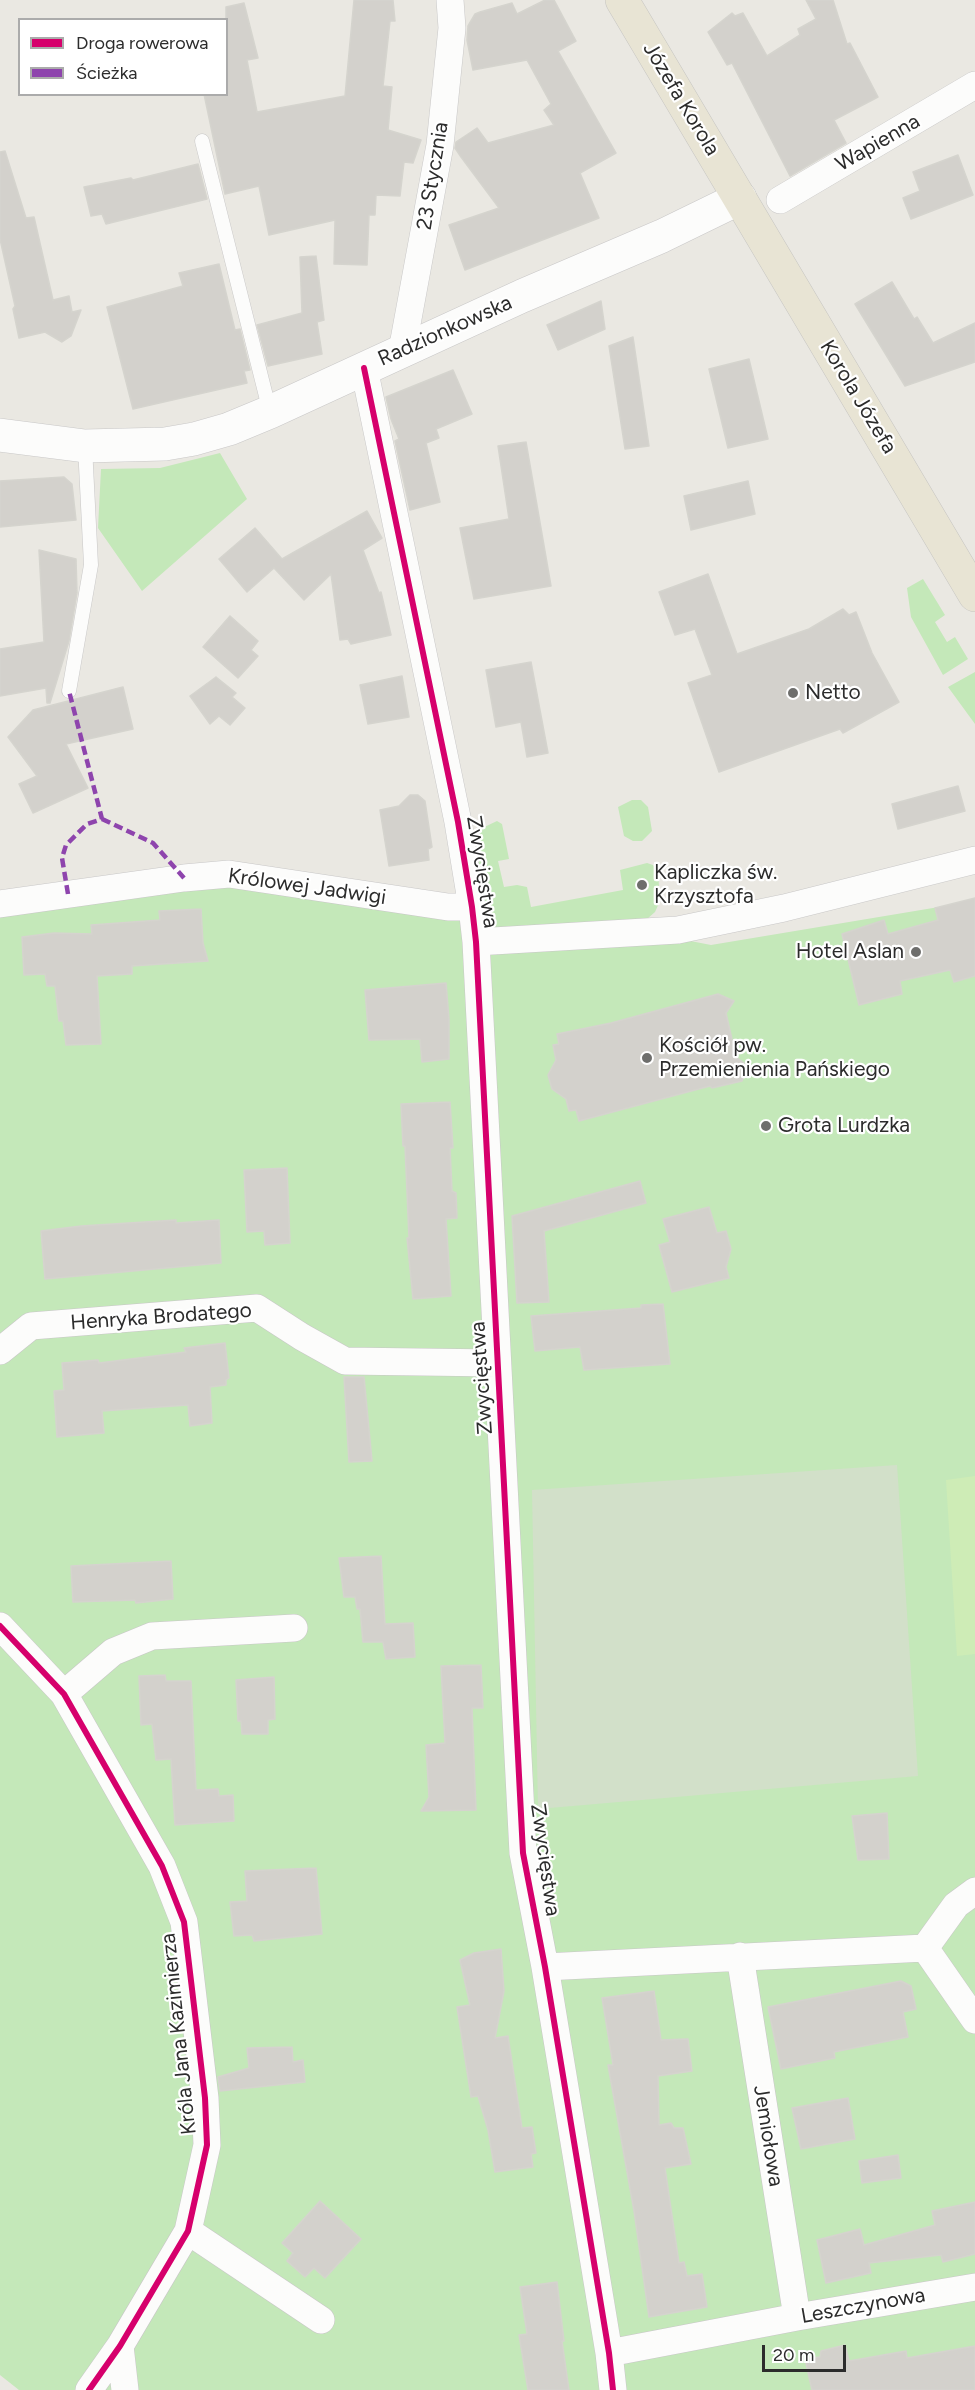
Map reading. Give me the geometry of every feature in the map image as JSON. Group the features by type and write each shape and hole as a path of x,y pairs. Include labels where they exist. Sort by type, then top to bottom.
{"highway":[{"name":"Józefa Korola","path":"622,0 740,198"},
{"name":"Korola Józefa","path":"740,198 975,595"}],"street":[{"name":"23 Stycznia","path":"402,351 440,144 452,28 450,0"},
{"name":"Wapienna","path":"780,200 975,85"},
{"name":"Radzionkowska","path":"0,435 85,446 165,444 229,429 522,296 662,236 740,198"},
{"name":"Zwycięstwa","path":"364,368 458,822 472,907 476,942 523,1853 545,1967 609,2353 613,2390"},
{"path":"476,942 678,930 784,908 975,860"},
{"name":"Królowej Jadwigi","path":"0,904 184,878 229,874 448,907 472,907"},
{"name":"Henryka Brodatego","path":"0,1351 31,1326 257,1308 345,1361 496,1363"},
{"name":"Króla Jana Kazimierza","path":"0,1626 64,1694 162,1866 184,1922 204,2097 207,2145 188,2231 120,2346 89,2390"},
{"path":"64,1694 113,1652 152,1636 294,1628"},
{"path":"925,1948 956,1905 975,1892"},
{"path":"545,1967 925,1948"},
{"path":"925,1948 975,2020"},
{"name":"Jemiołowa","path":"740,1956 797,2317"},
{"path":"188,2231 321,2320"},
{"name":"Leszczynowa","path":"609,2353 975,2286"},
{"path":"120,2346 125,2390"}],"lane":[{"path":"202,141 270,412"},
{"path":"69,691 91,565 85,446"}],"green space":[{"path":"220,453 247,499 142,591 98,528 101,469 160,468"},
{"path":"923,579 945,615 935,622 947,642 955,637 968,659 943,675 911,617 907,588"},
{"path":"975,672 975,724 948,687"},
{"path":"632,800 641,800 648,807 652,831 642,841 633,841 624,836 618,807"},
{"path":"497,821 502,824 509,859 498,861 504,887 517,885 527,887 531,907 623,890 620,870 647,863 653,865 658,872 660,901 655,912 647,919 598,923 711,945 975,901 975,2390 19,2390 0,2375 0,913 142,881 485,901 473,838 478,830"},
{"path":"897,1465 918,1776 538,1809 532,1490"},
{"path":"975,1476 975,1654 957,1656 946,1480"}],"building":[{"path":"354,0 393,0 395,21 390,21 383,86 392,87 388,130 421,140 413,163 404,162 400,196 376,195 375,215 369,215 367,265 334,264 335,220 269,235 259,186 225,194 204,96 228,96 226,7 244,3 258,58 247,60 257,112 345,96"},
{"path":"545,0 554,0 576,41 558,51 616,153 580,173 599,218 465,270 449,225 499,208 455,148 456,142 477,128 488,143 554,125 544,110 551,104 527,60 473,70 467,40 468,26 475,14 480,12 512,3 517,14"},
{"path":"806,0 833,0 847,44 850,43 878,97 834,120 846,143 790,176 732,63 727,65 708,32 732,13 735,16 743,13 767,56 800,35 798,29 816,19"},
{"path":"5,151 26,218 34,217 53,300 69,296 72,312 81,310 71,336 62,342 45,332 19,338 13,309 15,306 0,239 0,152"},
{"path":"958,155 973,195 911,219 903,198 920,191 913,172"},
{"path":"198,164 207,199 106,224 102,214 91,216 84,187 131,178 133,180"},
{"path":"316,256 324,320 317,322 322,354 268,366 257,325 302,313 300,257"},
{"path":"219,264 235,330 240,329 250,370 244,371 247,383 133,409 107,307 183,286 179,273"},
{"path":"892,282 914,319 917,317 933,343 975,323 975,362 905,386 855,304"},
{"path":"601,301 605,329 558,350 547,325"},
{"path":"633,337 649,446 625,449 609,346"},
{"path":"749,359 768,439 728,448 709,369"},
{"path":"453,370 472,414 436,429 439,438 426,443 440,502 410,510 395,441 399,439 386,397"},
{"path":"526,442 551,586 474,599 460,528 509,519 498,446"},
{"path":"64,477 72,484 76,520 0,527 0,481"},
{"path":"748,481 755,514 691,530 684,496"},
{"path":"367,511 382,538 363,550 379,593 381,592 391,635 351,644 348,639 340,640 331,574 304,600 274,568 247,592 219,559 255,528 282,559"},
{"path":"39,550 76,559 77,593 69,641 50,703 47,703 46,688 0,696 0,649 44,642"},
{"name":"Netto","path":"708,574 737,654 809,629 843,609 849,615 856,612 872,653 899,702 843,733 840,729 719,772 688,683 712,675 695,629 675,635 659,592"},
{"path":"230,616 258,641 251,650 258,656 238,678 203,647"},
{"path":"531,662 548,753 527,757 521,722 496,727 486,670"},
{"path":"402,676 409,717 368,724 360,685"},
{"path":"216,677 236,693 232,697 245,708 230,725 219,716 210,724 190,696"},
{"path":"123,687 133,729 66,744 88,788 33,813 19,784 37,776 8,737 33,710"},
{"path":"958,786 965,811 898,829 892,804"},
{"path":"410,795 418,795 425,801 432,847 428,849 429,860 389,866 380,810 399,806"},
{"path":"975,898 975,976 954,982 950,970 900,981 902,994 859,1005 842,934 884,920 888,934 938,920 935,908"},
{"path":"201,909 203,943 208,961 132,966 132,974 97,976 101,1044 66,1045 63,1021 59,1021 55,986 47,986 45,974 24,975 22,937 54,933 92,934 91,925 160,920 159,911"},
{"path":"446,983 449,1059 422,1062 420,1039 369,1040 365,990"},
{"name":"Kościół pw. Przemienienia Pańskiego","path":"718,994 734,1001 726,1013 736,1057 744,1063 747,1072 742,1081 712,1088 710,1086 579,1121 576,1110 569,1111 566,1099 552,1089 548,1075 556,1060 553,1045 559,1044 557,1034 611,1023"},
{"path":"450,1102 453,1148 450,1148 452,1191 456,1193 457,1218 446,1219 451,1296 413,1299 407,1238 409,1238 405,1146 403,1146 401,1104"},
{"path":"287,1168 290,1243 265,1245 264,1231 247,1232 244,1170"},
{"path":"640,1181 646,1203 544,1231 549,1302 517,1303 512,1216"},
{"path":"709,1207 717,1233 726,1231 731,1249 726,1267 729,1278 672,1292 659,1245 670,1242 663,1219"},
{"path":"176,1220 176,1223 219,1220 221,1263 45,1279 41,1231"},
{"path":"663,1304 670,1364 584,1370 580,1347 535,1351 531,1316 641,1308 641,1305"},
{"path":"225,1343 229,1378 226,1380 226,1385 210,1387 212,1423 190,1426 188,1405 102,1411 104,1433 57,1437 54,1391 64,1390 62,1363 98,1360 99,1363 186,1352 184,1348"},
{"path":"344,1377 364,1377 372,1461 349,1462"},
{"path":"381,1556 385,1624 413,1623 415,1657 386,1659 383,1642 363,1642 360,1609 357,1609 355,1597 344,1597 339,1558"},
{"path":"171,1561 173,1599 136,1603 135,1600 73,1602 71,1566"},
{"path":"481,1665 483,1708 472,1708 476,1810 421,1811 429,1797 426,1745 445,1743 441,1666"},
{"path":"165,1675 166,1681 191,1681 196,1790 218,1789 219,1796 233,1795 234,1821 175,1825 171,1759 156,1760 152,1724 141,1725 139,1676"},
{"path":"274,1677 275,1719 268,1720 268,1734 242,1734 241,1721 238,1721 236,1680"},
{"path":"887,1813 889,1859 858,1860 852,1816"},
{"path":"316,1868 322,1934 254,1941 252,1935 234,1936 230,1902 247,1901 245,1871"},
{"path":"501,1949 504,1991 495,2038 508,2036 522,2128 532,2127 536,2153 531,2154 533,2167 495,2172 488,2130 478,2096 471,2097 457,2007 470,2005 460,1960 474,1953"},
{"path":"901,1981 911,1986 916,2009 903,2012 908,2037 834,2052 835,2058 781,2069 768,2007"},
{"path":"654,1991 661,2040 688,2039 692,2071 658,2076 659,2125 671,2123 674,2128 683,2128 691,2164 665,2168 679,2263 684,2262 687,2276 702,2274 707,2307 649,2317 634,2211 608,2065 613,2065 602,1998"},
{"path":"292,2047 293,2062 303,2060 305,2082 220,2091 218,2077 249,2068 247,2048"},
{"path":"848,2098 855,2139 801,2149 792,2108"},
{"path":"898,2155 901,2178 862,2183 859,2161"},
{"path":"320,2201 361,2239 325,2278 314,2268 305,2277 287,2261 293,2253 282,2243"},
{"path":"975,2202 975,2254 943,2262 941,2255 869,2263 871,2273 826,2283 817,2240 860,2229 864,2245 935,2225 932,2211"},
{"path":"557,2282 569,2390 528,2390 519,2335 527,2334 520,2287"},
{"path":"845,2345 849,2361 906,2351 907,2358 975,2346 975,2390 812,2390 805,2359 820,2357 821,2351"}],"marked path":[{"path":"68,894 62,858 66,845 87,824 102,819 69,691"},
{"path":"102,819 153,843 184,878"}],"cycle path":[{"path":"364,368 458,822 472,907 476,942 523,1853 545,1967 609,2353 613,2390"},
{"path":"0,1626 64,1694 162,1866 184,1922 205,2098 207,2145 188,2231 120,2346 89,2390"}],"place":[{"name":"Netto","path":"793,693"},
{"name":"Kapliczka św. Krzysztofa","path":"642,885"},
{"name":"Hotel Aslan","path":"916,952"},
{"name":"Kościół pw. Przemienienia Pańskiego","path":"647,1058"},
{"name":"Grota Lurdzka","path":"766,1126"}]}
